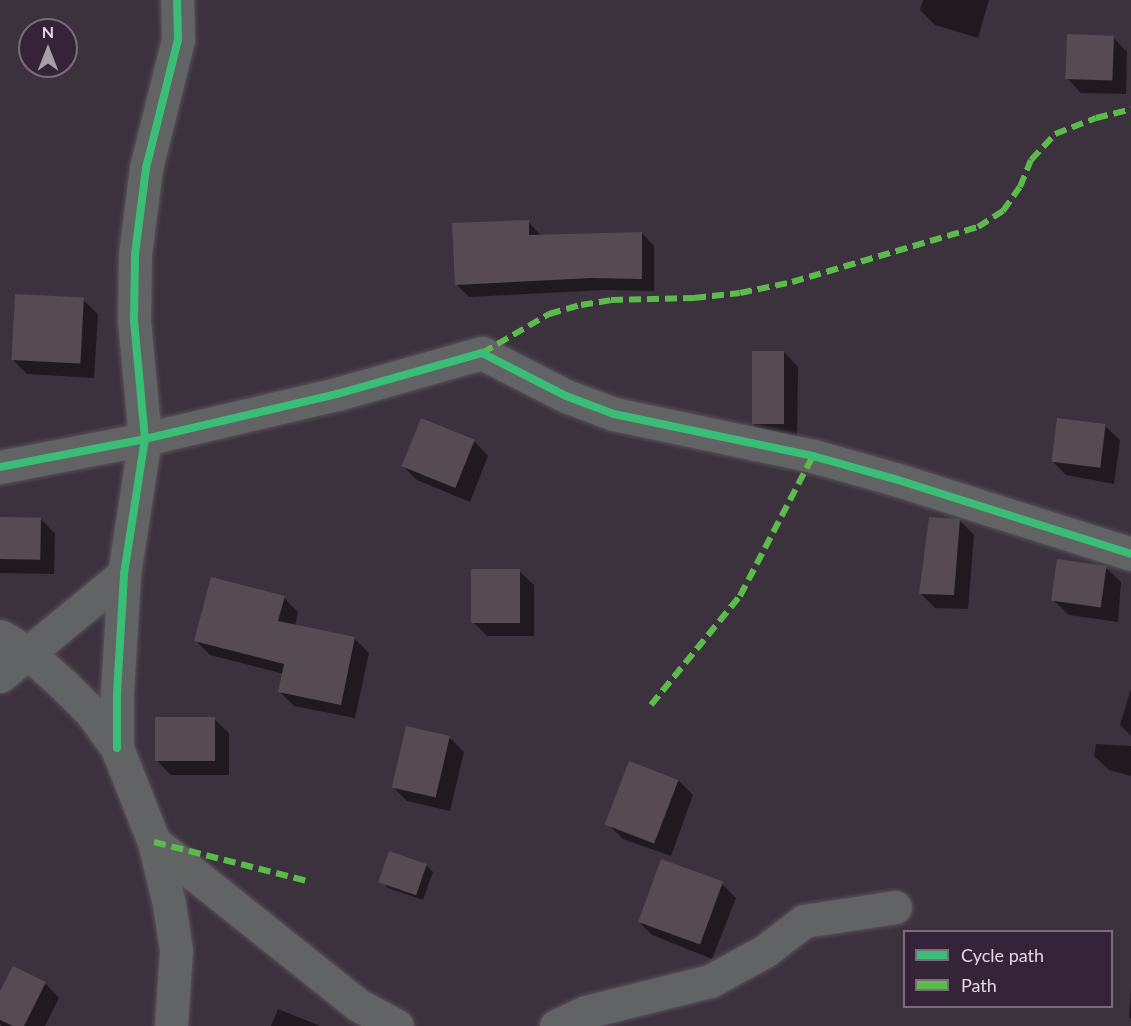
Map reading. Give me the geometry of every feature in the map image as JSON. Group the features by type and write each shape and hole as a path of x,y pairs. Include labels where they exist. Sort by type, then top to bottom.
{"street":[{"path":"117,748 117,671 124,574 145,440 134,321 135,254 146,168 178,40 177,0"},
{"path":"0,467 145,440 337,394 482,353 566,396 614,414 834,462 1131,554"},
{"path":"0,676 71,615 124,574"},
{"path":"0,636 28,653 91,712 117,748 154,842 169,904 176,950 171,1026"},
{"path":"154,842 358,1005 397,1026"},
{"path":"556,1026 586,1012 710,981 765,951 804,921 895,907"}],"building":[{"path":"1067,34 1114,36 1112,81 1065,79"},
{"path":"529,220 529,235 642,232 642,279 592,278 455,285 452,223"},
{"path":"15,294 84,298 80,364 12,360"},
{"path":"752,351 784,351 784,424 752,424"},
{"path":"421,418 475,440 455,488 402,466"},
{"path":"1057,418 1106,424 1100,468 1052,462"},
{"path":"0,517 41,518 40,560 0,559"},
{"path":"929,517 960,519 954,595 919,594"},
{"path":"1057,559 1107,566 1101,608 1051,601"},
{"path":"471,569 520,569 520,623 471,623"},
{"path":"211,577 285,596 278,621 355,637 341,705 278,692 284,664 194,641"},
{"path":"155,717 215,717 215,761 155,761"},
{"path":"406,726 450,736 436,798 392,787"},
{"path":"629,761 678,780 654,843 605,824"},
{"path":"389,851 427,864 416,895 378,882"},
{"path":"661,859 723,882 700,945 638,922"},
{"path":"13,966 46,982 24,1026 13,1026 0,1020 0,991"}],"marked path":[{"path":"482,353 549,314 581,305 611,300 694,298 740,293 792,282 978,227 1003,211 1020,187 1031,160 1055,134 1096,118 1131,109"},
{"path":"651,705 740,596 813,456"},
{"path":"154,842 307,881"}],"cycle path":[{"path":"117,748 117,693 124,574 145,439 134,321 135,254 146,168 178,40 177,0"},
{"path":"0,467 145,439 337,394 482,353 566,396 614,414 813,456 898,480 1131,554"}]}
